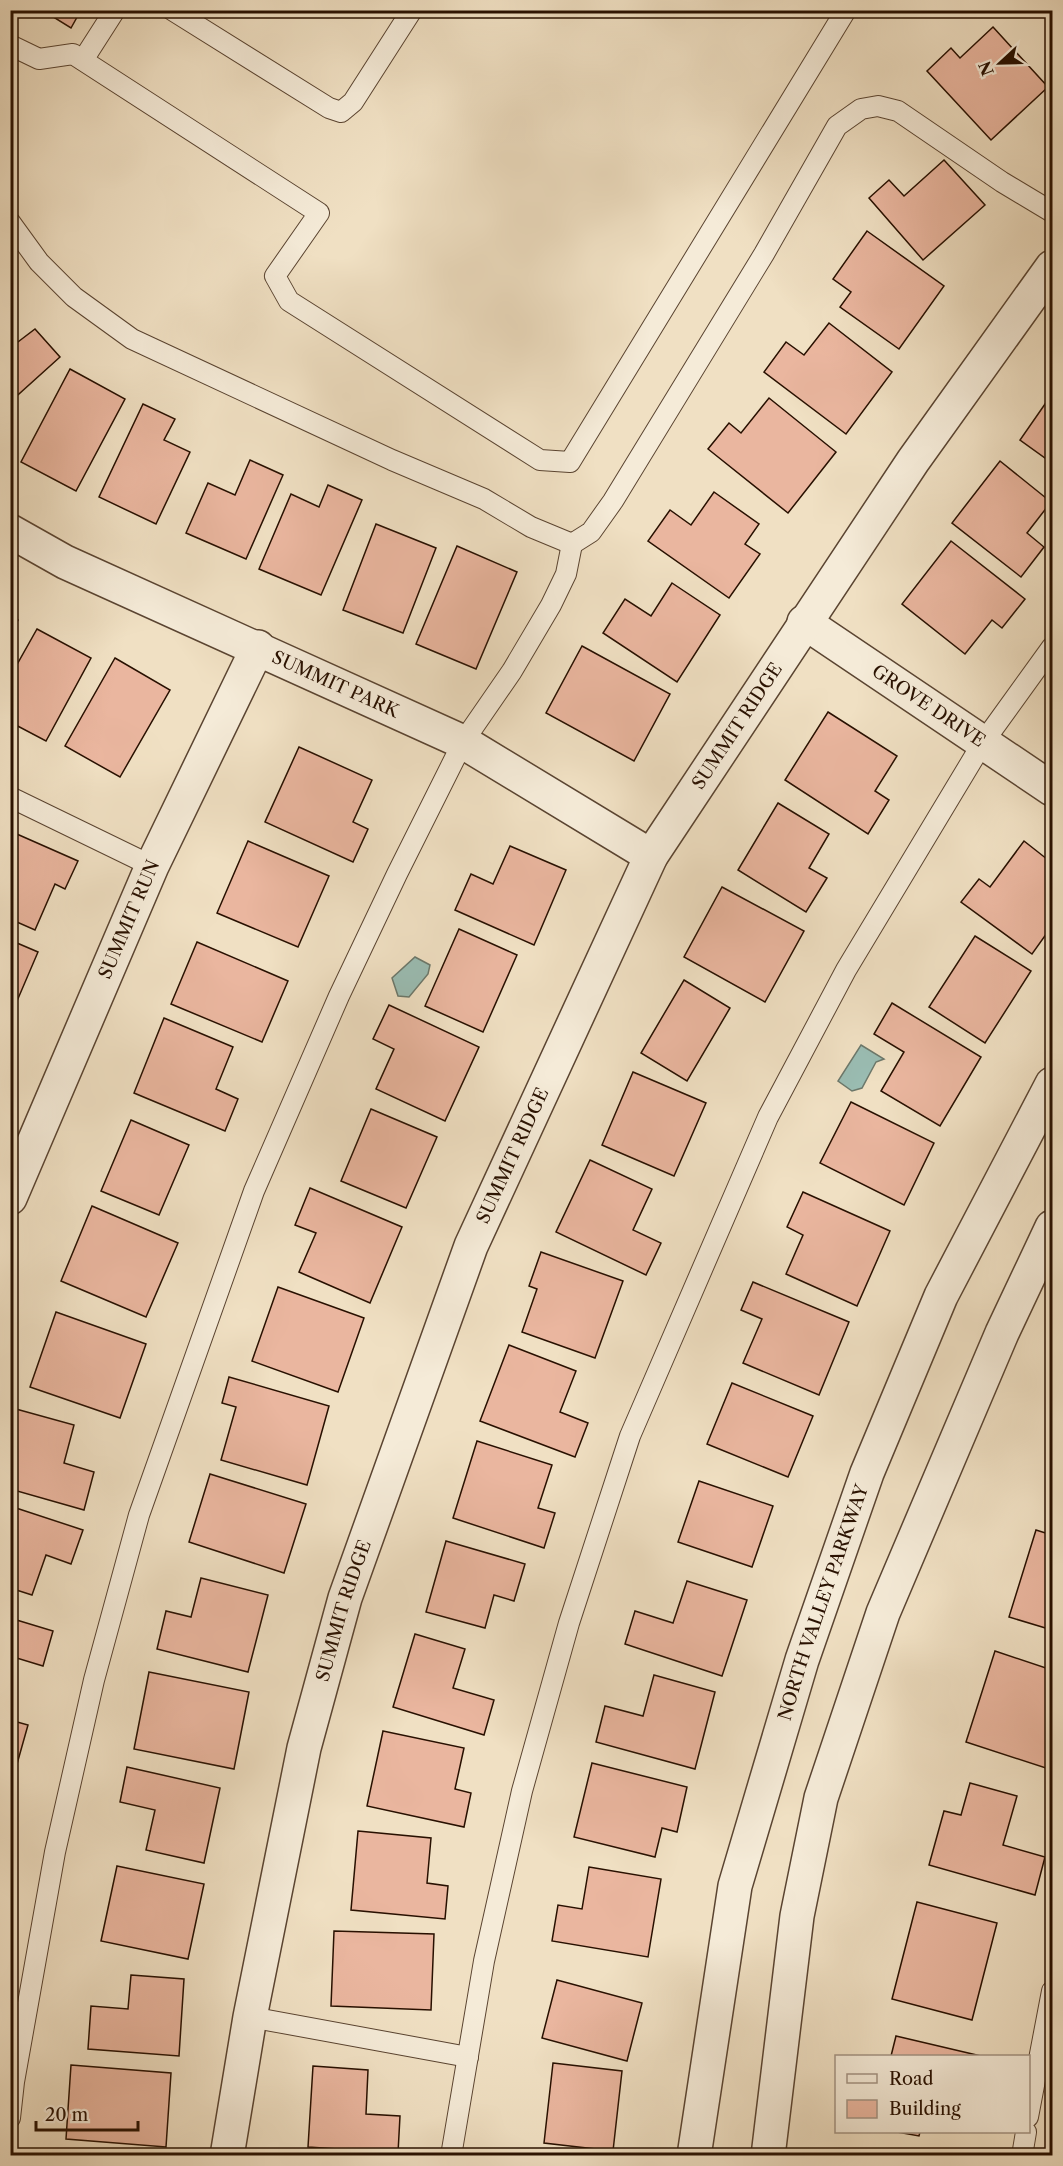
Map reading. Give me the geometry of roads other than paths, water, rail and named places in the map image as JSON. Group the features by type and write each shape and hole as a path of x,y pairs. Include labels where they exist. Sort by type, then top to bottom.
{"street":[{"name":"SUMMIT RIDGE","path":"227,2156 250,2017 304,1748 345,1598 471,1246 651,856 804,622 913,461 1048,281"},
{"name":"SUMMIT PARK","path":"10,531 65,562 258,647 462,742 651,856"},
{"name":"GROVE DRIVE","path":"804,622 982,744 1053,789"},
{"name":"SUMMIT RUN","path":"10,1198 152,866 258,647"},
{"name":"NORTH VALLEY PARKWAY","path":"694,2156 735,1886 802,1660 867,1473 941,1296 1053,1084"},
{"path":"768,2156 797,1917 821,1798 883,1613 1002,1333 1053,1227"}],"lane":[{"path":"83,60 115,10"},
{"path":"172,10 328,108 341,112 353,102 411,10"},
{"path":"10,45 39,59 73,54 319,213 275,276 289,301 540,460 570,462 846,10"},
{"path":"10,2118 12,2082 55,1852 94,1680 139,1515 254,1191 339,996 462,742 512,671 551,604 566,574 572,544 591,532 613,501 770,244 837,126 861,109 878,106 898,111 1002,182 1053,212"},
{"path":"10,222 39,262 74,297 132,339 392,460 484,499 531,527 572,544"},
{"path":"451,2156 484,1961 522,1791 569,1623 630,1436 768,1117 846,970 982,744 1053,647"},
{"path":"10,797 152,866"},
{"path":"1030,2112 1053,1991"},
{"path":"250,2017 468,2057"},
{"path":"1022,2156 1026,2133"}],"water":[{"path":"415,957 430,965 428,974 409,997 398,996 392,978"},
{"path":"861,1045 884,1059 876,1062 862,1088 852,1091 838,1081"}]}
